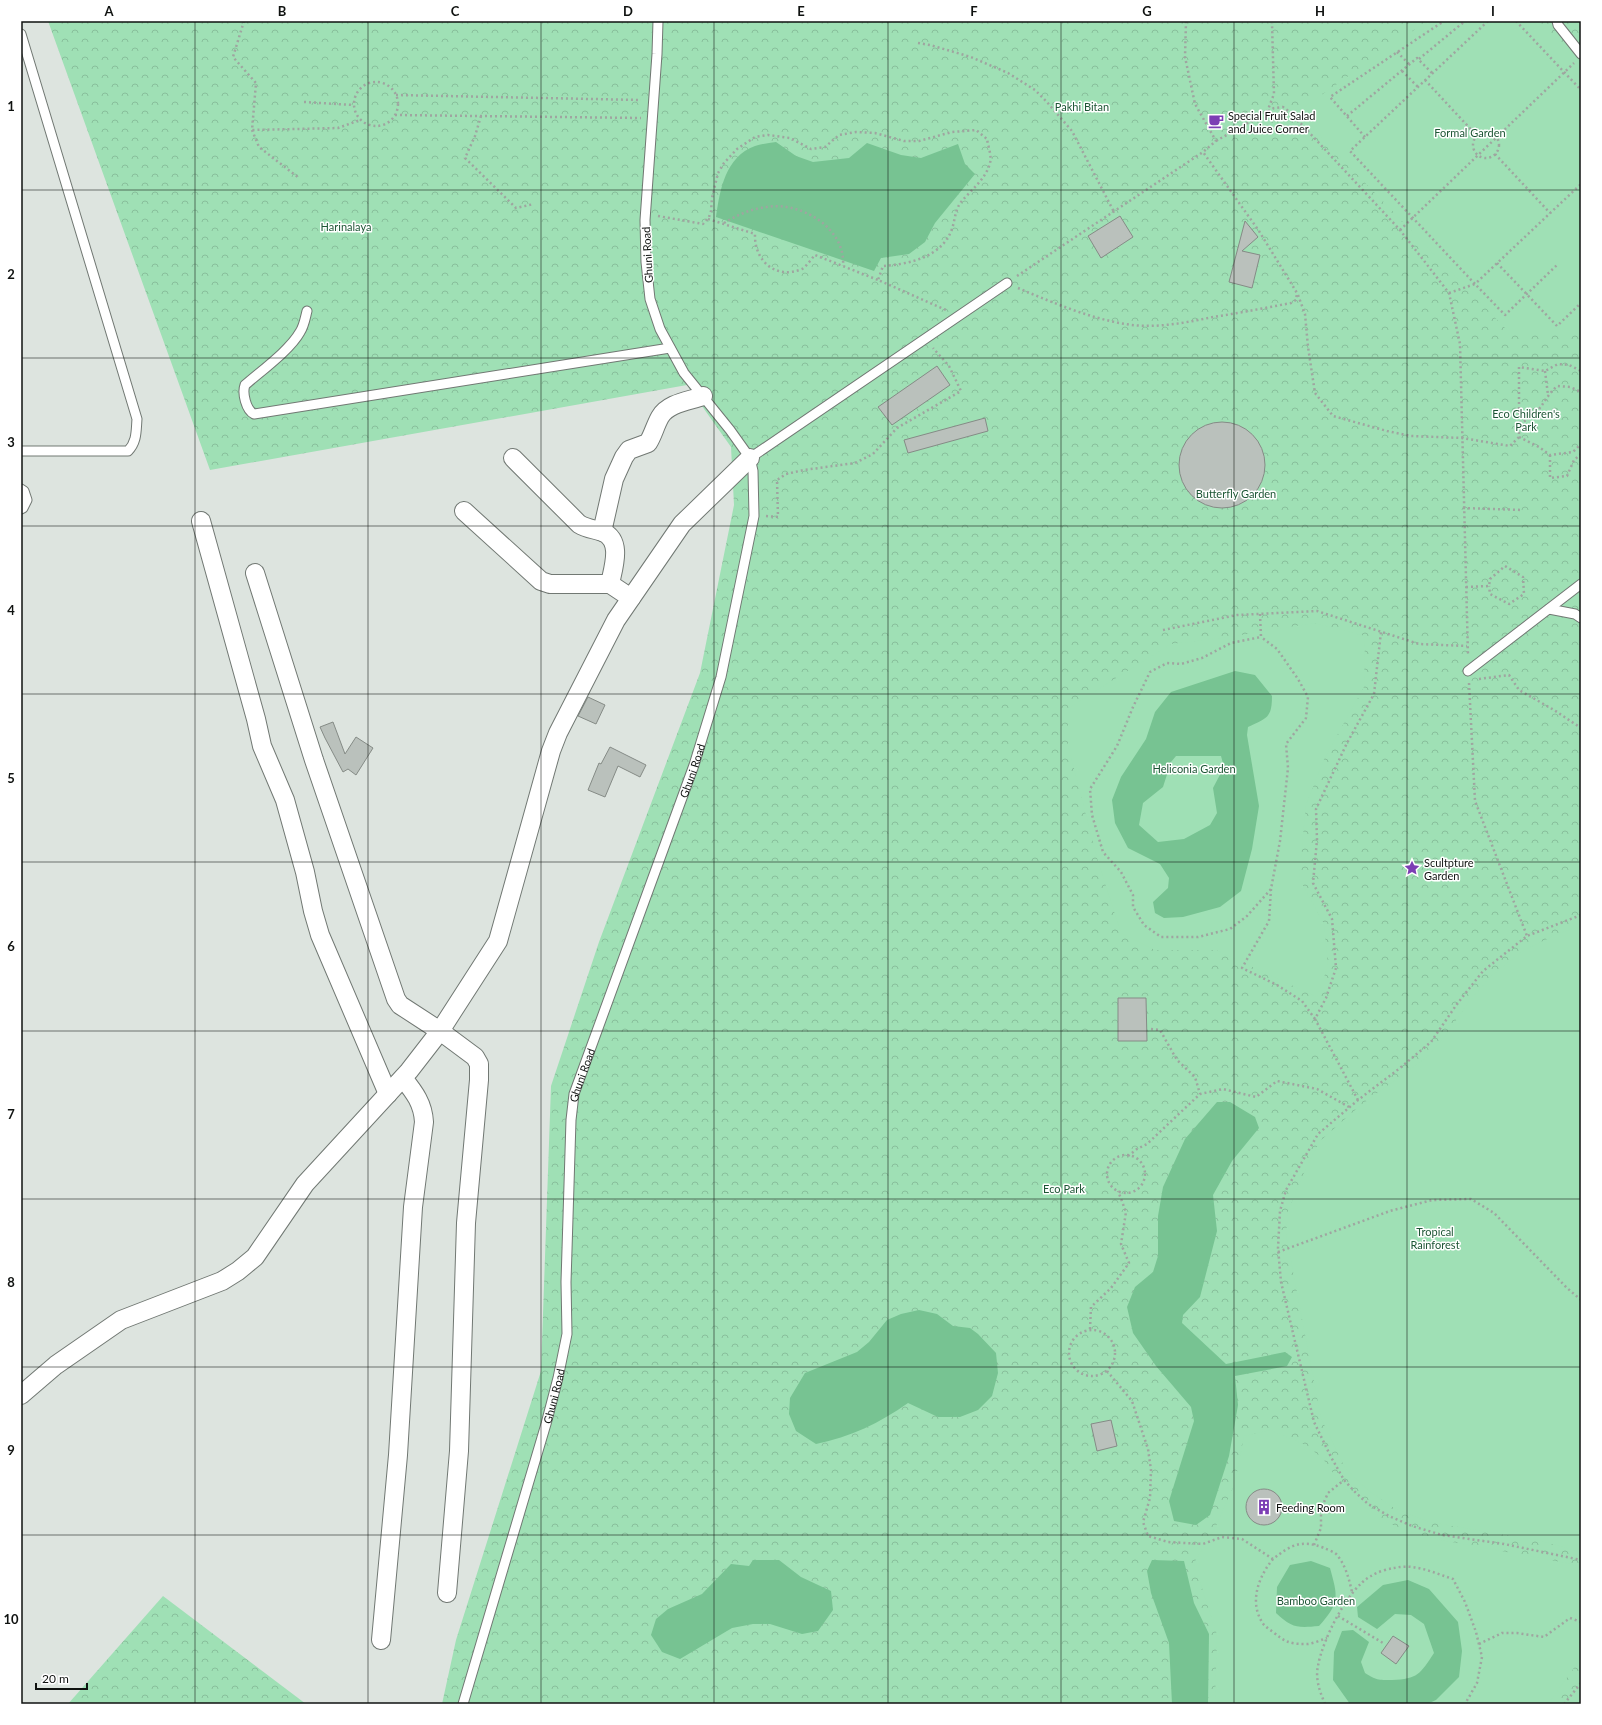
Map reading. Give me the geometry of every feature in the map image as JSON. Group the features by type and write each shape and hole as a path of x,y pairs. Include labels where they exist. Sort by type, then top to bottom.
{"street":[{"path":"602,532 614,479 624,457 629,450 648,443 660,416 665,410 672,406 703,396"},
{"path":"513,458 579,524 588,529 602,532 611,538 615,547 610,584"},
{"path":"21,1395 56,1366 121,1320 222,1281 238,1271 255,1257 305,1184 406,1074 439,1033 498,941 551,751 558,733 616,620 682,524 750,458"},
{"path":"464,511 540,581 550,584 610,584 614,585 631,598"},
{"path":"201,521 256,719 262,746 285,800 320,935 388,1094"},
{"path":"255,573 314,760 396,998 400,1005 475,1057 479,1064 479,1080 466,1223 459,1451 446,1593"},
{"path":"381,1640 398,1455 413,1207 424,1122 420,1104 406,1074"}],"lane":[{"name":"Ghuni Road","path":"463,1704 546,1424 558,1378 567,1334 567,1251 571,1120 574,1094 694,765 721,677 754,515 753,471 750,458 684,373 660,329 650,299 646,262 645,214 658,54 658,21"},
{"path":"1557,21 1558,25 1579,57"},
{"path":"21,34 137,419 136,436 133,446 128,450 21,451"},
{"path":"750,458 1007,283"},
{"path":"307,311 299,334 281,353 245,385 244,391 248,410 251,413 254,414 670,348"},
{"path":"21,489 24,491 27,500 24,508 21,509"},
{"path":"1468,671 1581,584"},
{"path":"1549,609 1575,614 1581,618"}],"path":[{"path":"244,21 233,56 256,83 252,130 259,147 299,178"},
{"path":"1186,21 1185,57 1194,104 1216,141"},
{"path":"1365,137 1330,97 1444,21"},
{"path":"1347,116 1417,58 1419,60 1465,21"},
{"path":"1516,21 1581,90"},
{"path":"1486,22 1350,151 1414,217 1504,315 1556,265"},
{"path":"1267,112 1274,94 1272,23"},
{"path":"918,43 930,44 972,57 1008,73 1035,90 1072,132 1114,212"},
{"path":"1398,52 1410,65"},
{"path":"1400,230 1497,138 1579,57"},
{"path":"1419,60 1432,73"},
{"path":"1402,71 1418,87"},
{"path":"1425,80 1477,136"},
{"path":"381,82 389,86 396,95 398,107 395,115 390,121 383,125 375,126 360,120 355,113 354,105 355,96 359,89 365,84 381,82"},
{"path":"396,95 654,100"},
{"path":"304,102 354,105"},
{"path":"1007,283 1203,152 1216,141 1267,112 1279,107 1283,107 1291,113 1400,230 1449,293 1460,344 1468,671"},
{"path":"395,115 652,118"},
{"path":"481,116 475,136 465,158 516,208 534,204"},
{"path":"252,130 338,128 360,120"},
{"path":"645,214 703,224 711,211 712,198 718,173 724,163 738,149 755,137 768,135 790,138 812,150 825,147 839,135 856,132 875,133 904,141 919,141 933,139 952,132 976,130 987,139 990,162 983,178 960,204 948,239 927,257 897,265 883,266 878,280"},
{"path":"1488,132 1493,134 1497,138 1499,144 1495,154 1484,158 1475,152 1473,146 1474,140 1477,136 1488,132"},
{"path":"1203,152 1259,231 1297,293 1306,314 1308,347 1315,393 1333,416 1411,436 1462,438 1510,446 1519,437 1519,367 1545,370 1558,364 1569,365 1581,371"},
{"path":"1495,154 1550,213"},
{"path":"1449,293 1475,284 1581,184"},
{"path":"724,224 736,216 767,206 785,207 798,210 812,215 822,222 834,235 844,256 843,266"},
{"path":"707,219 754,234 754,245 759,256 768,266 781,272 803,268 815,255 878,280 960,316"},
{"path":"1498,263 1557,326 1581,303"},
{"path":"1007,283 1051,302 1108,320 1125,324 1148,326 1177,324 1291,304 1296,300 1297,293"},
{"path":"754,515 778,517 777,480 786,474 855,463 873,454 897,428 961,391 950,366 925,339"},
{"path":"1545,370 1548,395"},
{"path":"1519,423 1530,420 1540,409 1548,395 1557,386 1570,387 1581,392"},
{"path":"1519,437 1550,455 1573,452 1581,444"},
{"path":"1550,455 1550,478 1567,476 1574,460 1581,454"},
{"path":"1463,508 1523,510"},
{"path":"1505,566 1523,577 1524,594 1509,604 1490,594 1489,586 1490,579 1505,566"},
{"path":"1466,587 1489,586"},
{"path":"1163,630 1237,615 1316,611 1419,644 1467,646"},
{"path":"1260,614 1261,637"},
{"path":"1315,1019 1326,998 1336,968 1332,919 1313,883 1317,840 1316,809 1347,743 1374,694 1381,632"},
{"path":"1271,889 1247,916 1230,929 1198,937 1161,937 1144,925 1133,907 1133,895 1121,872 1103,852 1092,815 1090,789 1117,746 1133,707 1150,672 1168,663 1181,664 1202,658 1231,643 1261,637 1277,649 1298,679 1308,697 1306,718 1286,744 1288,768 1280,841 1271,889 1269,920 1242,968 1277,985 1302,1001 1315,1019 1358,1100"},
{"path":"1527,936 1475,801 1469,681 1509,675 1519,690 1554,710 1581,728"},
{"path":"1581,915 1527,936 1484,971 1457,1004 1431,1042 1349,1107 1318,1134 1286,1190 1280,1211 1278,1252 1280,1282 1314,1422 1344,1480 1368,1504 1389,1516 1412,1526 1442,1535 1504,1544 1581,1560"},
{"path":"1151,1029 1160,1030 1177,1060 1195,1077 1200,1094"},
{"path":"1128,1156 1135,1158 1144,1167 1144,1180 1137,1190 1124,1193 1118,1191 1109,1182 1108,1169 1116,1159 1128,1156 1147,1144 1200,1094 1223,1089 1256,1096 1277,1081 1316,1089 1349,1107"},
{"path":"1090,1329 1091,1307 1111,1288 1129,1263 1122,1244 1126,1212 1118,1191"},
{"path":"1278,1252 1390,1211 1432,1200 1471,1199 1494,1213 1567,1288 1581,1300"},
{"path":"1090,1329 1105,1333 1114,1344 1116,1351 1115,1358 1107,1371 1101,1375 1086,1375 1074,1368 1068,1354 1072,1340 1077,1335 1090,1329"},
{"path":"1107,1371 1132,1401 1148,1449 1151,1470 1150,1498 1143,1522 1148,1536 1168,1542 1203,1544 1222,1537 1242,1539 1273,1559"},
{"path":"1314,1545 1321,1528 1321,1509 1328,1493 1344,1480"},
{"path":"1327,1638 1305,1645 1285,1642 1262,1623 1256,1609 1256,1595 1260,1579 1265,1569 1273,1559 1287,1548 1302,1543 1314,1545 1337,1554 1348,1574 1352,1592"},
{"path":"1325,1704 1319,1690 1317,1666 1327,1638 1338,1616 1352,1592 1371,1576 1395,1568 1420,1568 1453,1579 1465,1602 1482,1657 1477,1683 1465,1704"},
{"path":"1338,1616 1383,1643"},
{"path":"1479,1644 1502,1633 1517,1633 1544,1637 1570,1618 1581,1622"},
{"path":"1564,1704 1581,1683"}],"green space":[{"name":"Eco Park","path":"48,21 1581,21 1581,1704 442,1704 456,1640 541,1371 551,1086 599,942 700,673 734,505 731,447 687,385 210,470"},
{"name":"Formal Garden","path":"1427,21 1535,21 1581,67 1581,332 1509,332 1297,112"},
{"name":"Heliconia Garden","path":"1314,623 1365,636 1364,687 1325,757 1306,805 1299,878 1324,924 1328,966 1317,997 1216,950 1155,950 1121,933 1097,858 1068,745 1068,708 1171,644 1229,637"},
{"name":"Tropical Rainforest","path":"1581,926 1581,1552 1541,1541 1429,1522 1394,1508 1369,1491 1345,1468 1321,1418 1286,1235 1288,1211 1306,1168 1320,1141 1361,1105 1427,1057 1446,1035 1468,1003 1490,977 1522,951 1560,933"},
{"name":"Bamboo Garden","path":"1270,1430 1306,1445 1323,1459 1344,1488 1363,1506 1384,1521 1409,1532 1441,1540 1572,1564 1581,1569 1581,1658 1548,1704 1215,1704 1217,1635 1194,1563 1216,1526 1235,1483 1244,1436"},
{"path":"163,1596 306,1704 68,1704"}],"shaded area":[{"path":"776,142 796,156 813,162 849,158 867,143 901,155 921,158 958,144 965,164 975,174 935,223 925,242 909,254 881,258 874,271 716,217 722,186 731,166 737,158 745,151 755,146"},
{"path":"1235,671 1255,675 1272,696 1272,703 1269,713 1264,719 1248,727 1247,735 1259,806 1252,849 1241,891 1220,907 1183,917 1164,918 1155,913 1153,902 1168,888 1169,878 1160,864 1128,848 1115,823 1112,800 1121,777 1146,739 1155,712 1171,692","holes":["1176,756 1221,756 1224,767 1213,788 1217,813 1210,825 1184,839 1158,842 1139,825 1143,803 1163,787 1171,762"]},
{"path":"1217,1102 1230,1102 1255,1117 1259,1128 1232,1161 1213,1195 1217,1231 1200,1297 1183,1315 1182,1323 1226,1364 1285,1352 1292,1357 1287,1366 1235,1376 1238,1405 1229,1456 1210,1515 1196,1525 1174,1521 1169,1501 1194,1421 1191,1407 1156,1366 1133,1333 1127,1307 1135,1287 1153,1272 1158,1256 1158,1216 1163,1187 1185,1139"},
{"path":"919,1310 937,1314 953,1326 970,1328 978,1334 996,1353 998,1373 992,1396 978,1410 960,1417 938,1417 908,1403 876,1423 853,1433 816,1444 796,1431 789,1414 790,1398 805,1373 857,1352 869,1342 887,1320 901,1314"},
{"path":"753,1560 779,1560 801,1577 831,1591 833,1610 818,1631 802,1634 770,1624 753,1624 732,1628 680,1659 662,1652 651,1635 656,1619 668,1609 702,1594 731,1564 749,1566"},
{"path":"1152,1560 1184,1561 1194,1603 1209,1634 1208,1704 1172,1704 1169,1643 1151,1593 1147,1571"},
{"path":"1311,1561 1330,1568 1336,1593 1334,1605 1319,1626 1295,1626 1286,1622 1276,1613 1277,1587 1290,1565"},
{"path":"1408,1580 1429,1589 1458,1622 1462,1651 1459,1677 1436,1700 1427,1704 1350,1704 1333,1680 1334,1652 1342,1631 1353,1630 1369,1642 1361,1662 1365,1673 1377,1679 1387,1680 1413,1677 1421,1671 1434,1653 1424,1624 1411,1615 1395,1614 1377,1629 1358,1617 1357,1607 1383,1585"}],"building":[{"path":"1120,216 1133,237 1101,258 1088,236"},
{"path":"1245,221 1258,237 1242,251 1260,255 1252,288 1229,282"},
{"path":"937,366 950,385 892,425 878,407"},
{"path":"985,418 988,431 908,453 904,440"},
{"path":"1222,422 1238,426 1252,435 1261,449 1265,465 1261,481 1252,495 1238,504 1222,508 1206,504 1192,495 1183,481 1179,465 1183,449 1192,435 1206,426"},
{"path":"588,697 605,705 596,724 578,716"},
{"path":"333,722 345,754 356,737 373,748 356,775 348,769 343,772 320,727"},
{"path":"610,747 646,765 640,777 618,766 605,797 588,790 599,763 601,764"},
{"path":"1118,998 1146,998 1147,1041 1118,1041"},
{"path":"1111,1420 1117,1446 1097,1451 1091,1424"},
{"name":"Feeding Room","path":"1264,1489 1274,1492 1279,1497 1282,1507 1279,1517 1274,1522 1264,1525 1254,1522 1249,1517 1246,1507 1249,1497 1254,1492"},
{"path":"1393,1636 1409,1646 1396,1664 1381,1653"}],"place":[{"name":"Special Fruit Salad and Juice Corner","path":"1216,121"},
{"name":"Scultpture Garden","path":"1412,868"},
{"name":"Feeding Room","path":"1264,1507"}],"park label":[{"name":"Pakhi Bitan","path":"1082,106"},
{"name":"Harinalaya","path":"346,226"},
{"name":"Eco Children's Park","path":"1526,419"},
{"name":"Butterfly Garden","path":"1236,493"}]}
